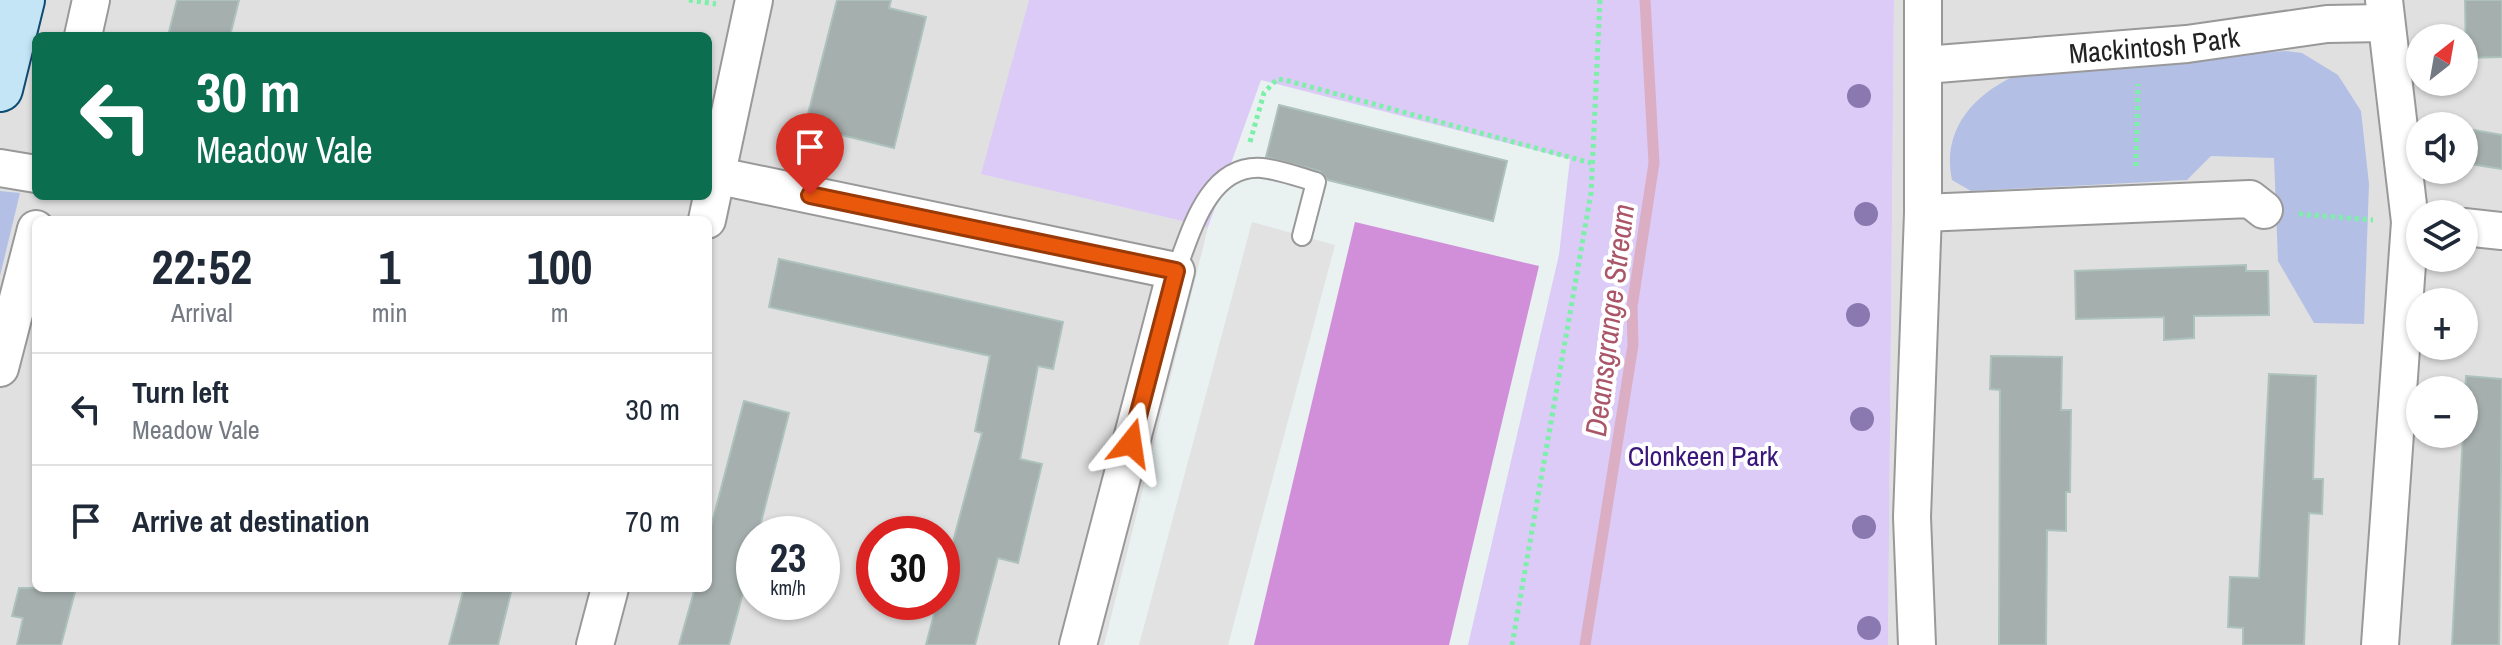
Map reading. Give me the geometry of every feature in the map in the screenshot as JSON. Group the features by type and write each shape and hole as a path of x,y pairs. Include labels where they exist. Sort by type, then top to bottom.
{"main road":[{"path":"0,89 22,0"}],"street":[{"path":"84,32 91,0"},
{"path":"708,216 754,0"},
{"path":"1917,645 1912,517 1923,213 1923,0"},
{"name":"Mackintosh Park","path":"1925,65 2139,47 2327,24 2384,12 2412,200"},
{"path":"0,168 32,173"},
{"path":"719,176 1176,271 1078,645"},
{"path":"1923,213 2250,199 2264,210"},
{"path":"2478,228 2502,231"},
{"path":"0,368 32,244"},
{"name":"Mackintosh Park","path":"2380,645 2411,272"},
{"path":"595,645 609,592"}],"lane":[{"path":"1176,271 1203,204 1219,185 1241,171 1259,168 1316,182 1302,236"}],"path":[{"path":"1512,645 1591,193 1600,0"},
{"path":"2135,203 2139,47"},
{"path":"1241,171 1264,93 1277,79 1591,163"},
{"path":"2264,210 2406,222"}],"shaded area":[{"path":"0,0 1029,0 982,174 1208,227 1104,645 0,645"},
{"path":"1894,0 2502,0 2502,645 1888,645"},
{"path":"2286,51 2302,53 2338,75 2361,111 2369,184 2364,324 2314,323 2278,261 2274,158 2211,156 2187,180 1971,191 1952,180 1952,145 1965,115 1988,91 2019,74"},
{"path":"0,191 20,193 0,276"},
{"path":"1252,222 1335,245 1228,645 1139,645"},
{"path":"1355,222 1539,266 1449,645 1254,645"}],"green space":[{"name":"Clonkeen Park","path":"1029,0 1894,0 1888,645 1468,645 1559,255 1570,159 1261,80 1208,227 981,174"}],"building":[{"path":"177,0 239,0 231,32 169,32"},
{"path":"837,0 891,0 889,8 926,17 894,148 805,126"},
{"path":"2465,0 2502,0 2502,57 2478,58 2478,24 2465,24"},
{"path":"1279,105 1507,161 1493,221 1328,180 1319,171 1266,157"},
{"path":"2478,131 2502,135 2502,169 2478,165"},
{"path":"779,259 1063,322 1053,369 1038,366 1020,459 1042,464 1018,563 998,558 975,645 926,645 932,620 960,620 960,516 982,433 975,431 990,356 769,307"},
{"path":"2246,265 2246,271 2268,271 2269,315 2194,316 2194,338 2164,340 2164,317 2076,319 2075,271"},
{"path":"1991,356 2062,357 2061,410 2071,410 2070,492 2066,492 2066,531 2047,530 2046,645 1999,645 2000,390 1990,389"},
{"path":"2269,374 2316,376 2313,479 2323,479 2322,514 2309,513 2304,645 2243,645 2243,628 2228,627 2230,577 2259,578"},
{"path":"2478,377 2502,379 2499,645 2452,645 2462,448 2478,448"},
{"path":"744,401 789,413 763,516 736,516 736,619 729,645 679,645 694,592 712,592 712,523"},
{"path":"19,588 32,588 32,592 75,592 61,645 17,645 23,618 12,616"},
{"path":"463,592 511,592 498,645 449,645"}],"waterway":[{"name":"Deansgrange Stream","path":"1585,645 1633,345 1632,307 1654,163 1645,0"}],"route":[{"path":"810,195 1176,271 1131,443"}]}
